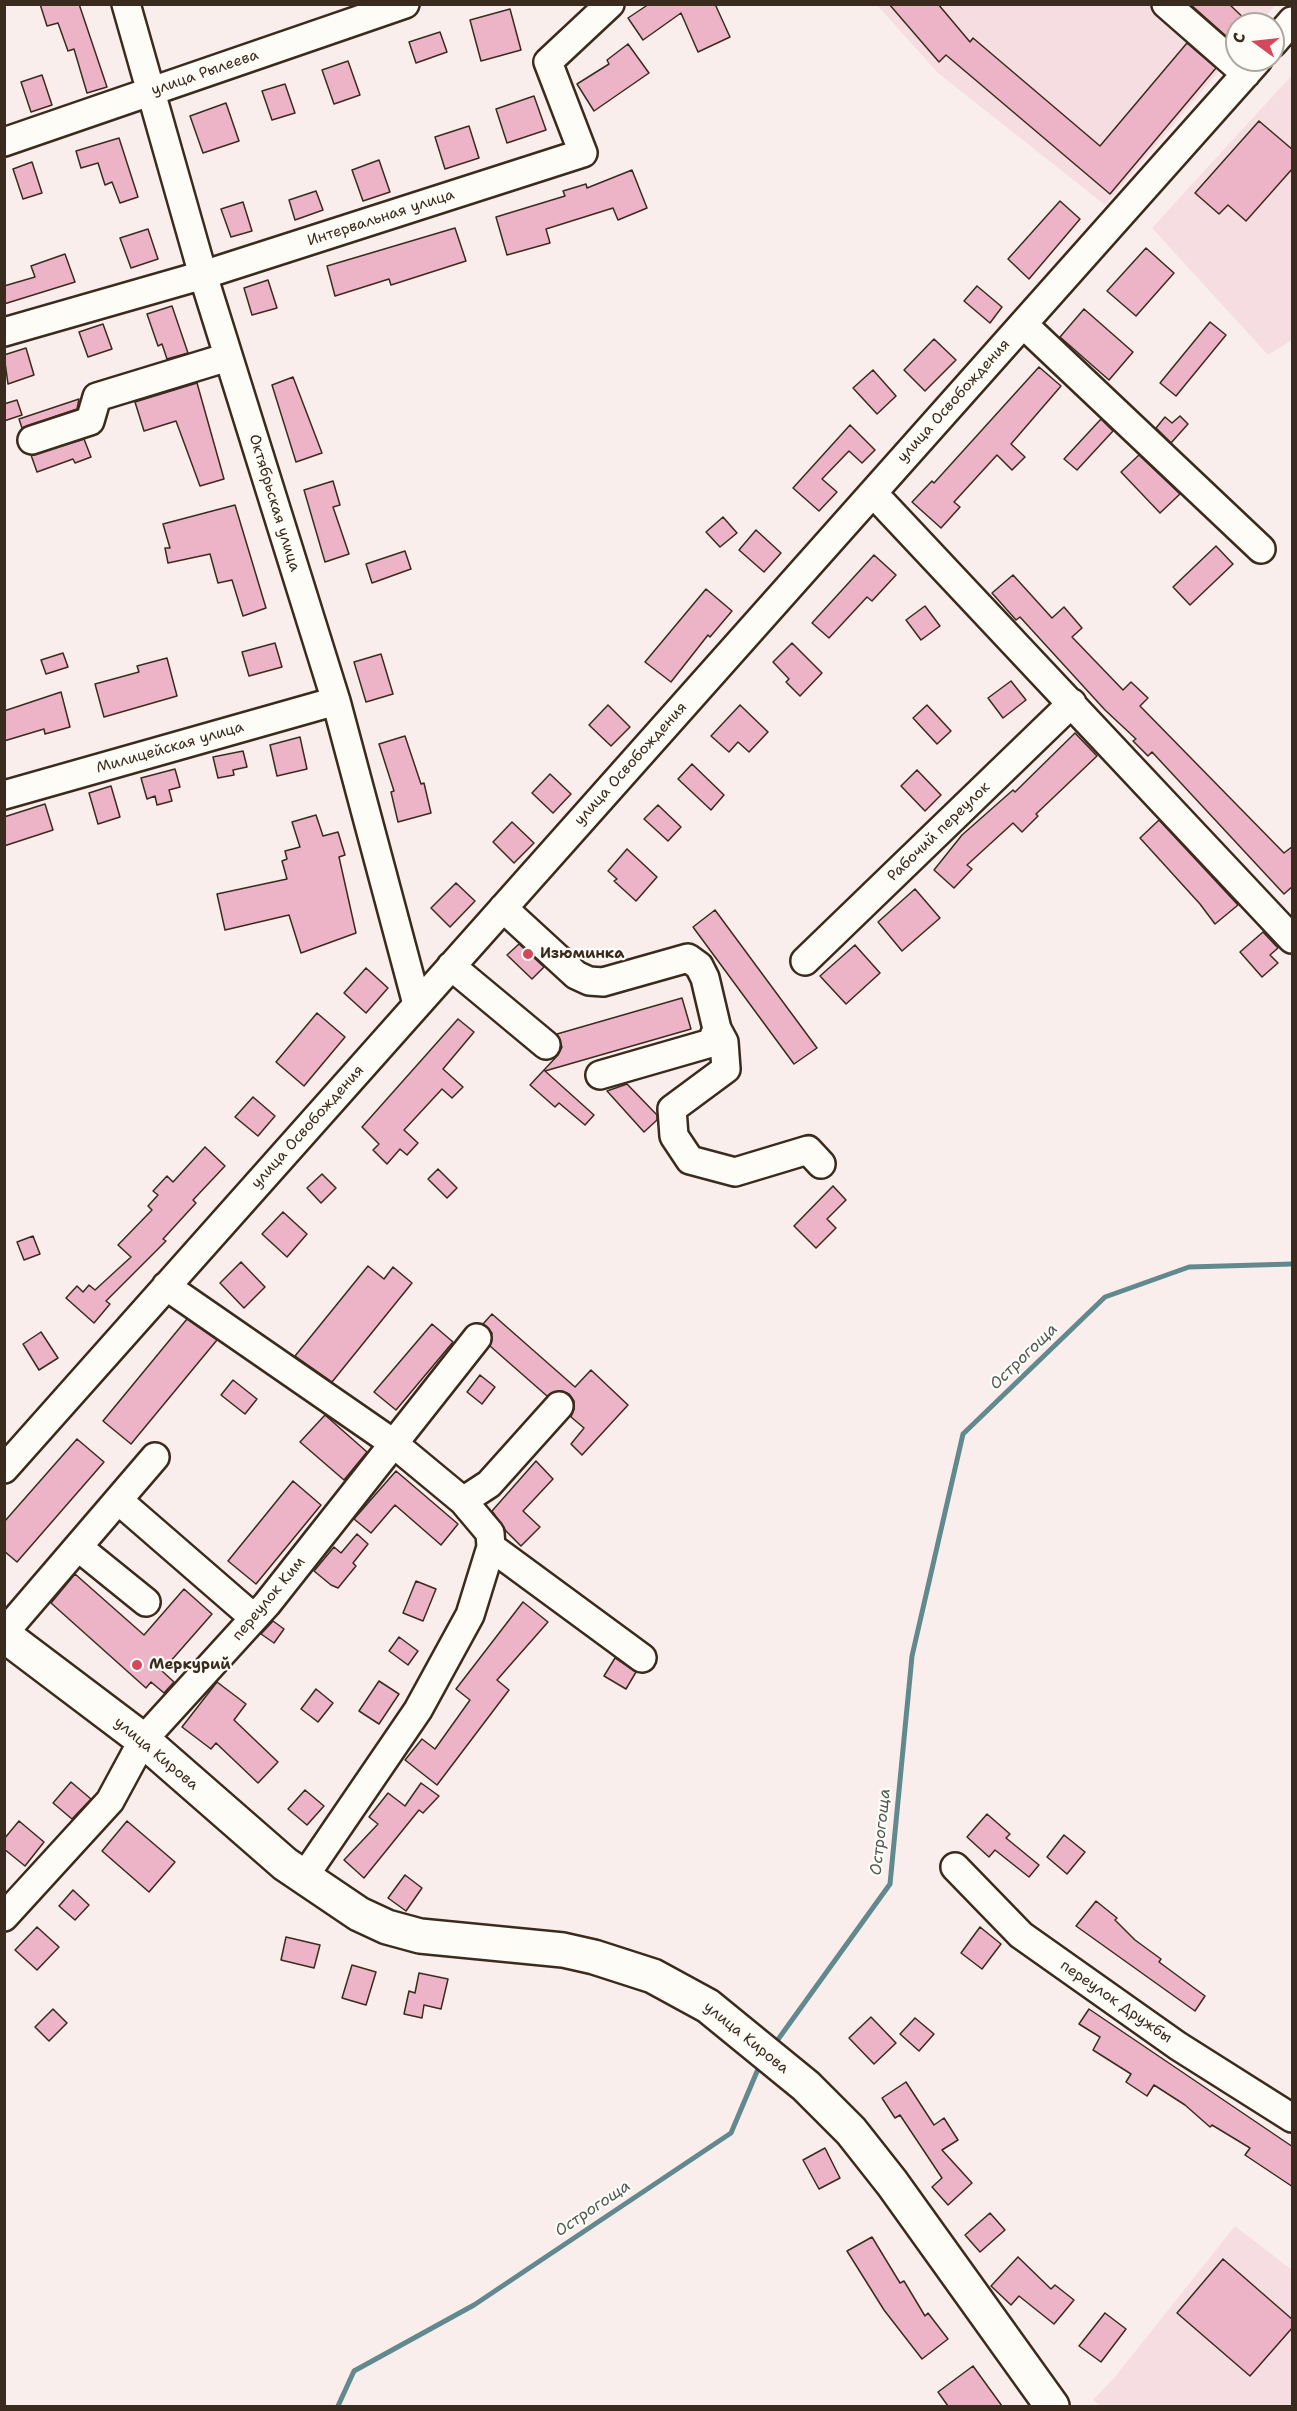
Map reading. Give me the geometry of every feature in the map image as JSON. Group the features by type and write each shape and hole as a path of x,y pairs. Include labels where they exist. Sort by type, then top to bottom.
{"main road":[{"name":"улица Кирова","path":"4,1634 143,1740 240,1826 304,1877 359,1914 387,1927 420,1936 563,1950 623,1965 680,1989 733,2025 806,2086 851,2130 892,2183 1046,2404"}],"street":[{"name":"Октябрьская улица","path":"126,4 203,275 336,701 417,1004"},
{"name":"улица Рылеева","path":"4,142 405,4"},
{"name":"Интервальная улица","path":"4,332 203,275 583,153 549,62 610,4"},
{"path":"1166,4 1225,47"},
{"name":"улица Освобождения","path":"4,1469 1248,72"},
{"path":"1023,324 1261,549"},
{"path":"32,440 90,421 97,397 228,357"},
{"path":"873,493 1293,939"},
{"name":"Милицейская улица","path":"4,795 336,701"},
{"name":"Рабочий переулок","path":"805,961 1072,703"},
{"path":"503,908 576,975 589,981 603,982 688,958 699,966 705,978 717,1029 724,1042 726,1069 672,1109 674,1136 690,1160 735,1172 808,1150 820,1164"},
{"path":"451,966 546,1045"},
{"path":"600,1075 711,1043 717,1029"},
{"path":"166,1286 393,1443 463,1501 490,1533 491,1547 470,1615 418,1710 304,1877"},
{"name":"переулок Ким","path":"4,1917 110,1800 143,1740 254,1618 477,1338"},
{"path":"463,1501 489,1484 559,1406"},
{"path":"4,1634 155,1457"},
{"path":"118,1500 254,1618"},
{"path":"78,1547 146,1602"},
{"path":"491,1547 642,1658"},
{"name":"переулок Дружбы","path":"955,1867 1021,1935 1178,2046 1293,2118"}],"shaded area":[{"path":"877,5 1275,5 1269,12 1225,12 1225,64 1105,205 938,73"},
{"path":"1292,75 1292,340 1268,355 1152,228"},
{"path":"1235,2226 1292,2270 1292,2406 1100,2406 1093,2400 1114,2378"}],"building":[{"path":"40,4 79,4 107,87 87,93 74,49 68,51 58,23 47,26"},
{"path":"649,4 715,4 730,37 698,52 681,13 643,40 628,18"},
{"path":"889,4 938,4 970,42 973,38 1100,146 1187,43 1216,68 1110,194 946,55 939,62"},
{"path":"1190,4 1229,4 1237,12 1225,12 1225,35"},
{"path":"510,9 521,50 481,61 470,20"},
{"path":"440,32 447,52 416,63 409,42"},
{"path":"628,44 649,73 594,111 577,84 609,64 607,60"},
{"path":"348,61 360,95 334,104 322,70"},
{"path":"42,75 52,105 31,112 21,82"},
{"path":"285,84 295,113 272,120 262,91"},
{"path":"534,96 546,130 507,143 496,109"},
{"path":"226,103 239,141 203,153 190,116"},
{"path":"1259,121 1293,150 1293,168 1246,221 1228,205 1219,214 1195,193"},
{"path":"469,126 479,158 445,169 435,137"},
{"path":"119,138 138,197 120,203 112,182 105,185 98,163 81,168 76,151"},
{"path":"379,160 390,192 363,201 352,170"},
{"path":"32,162 42,193 23,199 13,169"},
{"path":"632,170 647,208 618,220 613,208 546,229 550,243 507,255 496,217 565,196 563,191 586,184 587,188"},
{"path":"316,191 323,210 295,220 289,200"},
{"path":"1060,201 1080,219 1029,279 1008,259"},
{"path":"243,202 252,231 231,237 221,209"},
{"path":"455,228 466,261 391,285 389,279 335,296 327,266"},
{"path":"148,229 158,259 131,268 120,238"},
{"path":"1146,248 1174,273 1136,316 1107,291"},
{"path":"65,254 75,282 4,304 4,286 35,277 31,266"},
{"path":"268,280 277,308 252,315 244,288"},
{"path":"977,286 1002,307 990,323 964,301"},
{"path":"172,306 188,353 167,359 162,344 158,346 147,314"},
{"path":"1084,309 1133,352 1109,380 1060,337"},
{"path":"1210,322 1226,335 1176,396 1160,383"},
{"path":"103,324 112,349 88,357 79,332"},
{"path":"934,339 956,360 925,391 904,370"},
{"path":"26,348 34,375 8,384 4,355"},
{"path":"1039,367 1061,386 1011,444 1025,457 1012,470 997,455 954,502 960,507 941,528 912,502 932,481 934,483"},
{"path":"873,370 896,396 877,414 853,388"},
{"path":"293,377 322,453 296,462 272,385"},
{"path":"197,383 224,479 200,486 176,421 144,431 135,402"},
{"path":"79,399 77,409 22,428 19,419"},
{"path":"17,400 22,415 4,421 4,404"},
{"path":"1180,416 1188,424 1171,443 1156,428 1165,417 1172,423"},
{"path":"1101,419 1113,431 1077,470 1064,459"},
{"path":"850,425 875,450 862,463 849,451 822,479 837,492 819,511 793,488"},
{"path":"84,439 91,457 75,463 73,459 37,472 31,455"},
{"path":"1139,455 1180,494 1160,513 1121,472"},
{"path":"333,481 340,505 333,507 349,554 325,562 304,490"},
{"path":"235,505 266,608 243,616 232,580 218,583 210,554 168,563 165,548 170,548 163,524"},
{"path":"723,517 737,533 720,547 706,532"},
{"path":"756,530 781,553 764,572 739,550"},
{"path":"1216,546 1233,564 1190,605 1173,587"},
{"path":"405,551 411,569 372,583 366,564"},
{"path":"874,555 896,575 872,601 867,597 829,638 812,623"},
{"path":"1013,575 1052,618 1064,607 1082,628 1072,637 1123,690 1131,682 1148,698 1140,706 1284,853 1293,846 1293,886 1284,894 1152,752 1148,756 1133,741 1136,739 1105,710 1020,617 1016,620 992,593"},
{"path":"706,589 732,611 710,637 708,635 671,682 645,662"},
{"path":"925,606 940,626 921,640 906,620"},
{"path":"275,643 282,667 249,676 242,652"},
{"path":"792,643 822,673 800,696 786,682 789,679 773,662"},
{"path":"63,653 68,667 46,674 41,660"},
{"path":"381,654 393,694 366,702 354,662"},
{"path":"167,658 177,696 104,717 95,684 139,672 137,666"},
{"path":"1011,681 1026,700 1003,718 988,698"},
{"path":"61,692 70,727 45,734 44,729 4,741 4,711"},
{"path":"608,705 630,727 611,746 589,725"},
{"path":"740,705 768,732 749,752 738,742 729,752 711,736"},
{"path":"927,705 951,731 937,744 913,718"},
{"path":"1075,733 1097,756 1036,814 1038,816 1022,832 1013,823 967,865 972,869 954,888 934,870 962,835 1013,790 1015,792"},
{"path":"405,736 421,784 424,783 431,813 398,822 391,792 394,791 379,744"},
{"path":"300,737 307,769 277,776 270,745"},
{"path":"243,751 247,767 233,770 234,775 218,778 213,757"},
{"path":"692,764 724,795 711,810 678,779"},
{"path":"175,769 180,787 169,790 172,801 157,805 155,796 147,799 141,778"},
{"path":"917,770 941,795 925,811 901,786"},
{"path":"550,774 571,794 553,813 532,793"},
{"path":"111,786 120,817 98,824 89,793"},
{"path":"45,804 53,830 4,846 4,817"},
{"path":"658,805 681,827 668,841 644,819"},
{"path":"316,815 323,836 338,832 345,855 339,857 356,933 301,953 289,915 225,930 217,894 287,879 282,861 287,859 285,851 300,847 292,822"},
{"path":"1159,820 1238,905 1215,924 1200,904 1140,838"},
{"path":"512,822 534,843 514,863 493,842"},
{"path":"627,849 657,877 636,901 614,881 617,879 608,871"},
{"path":"456,883 475,901 450,927 431,908"},
{"path":"915,889 940,918 902,951 878,922"},
{"path":"715,910 817,1048 794,1064 693,927"},
{"path":"1263,932 1278,948 1270,955 1278,963 1262,977 1240,952"},
{"path":"519,944 544,967 532,979 507,955"},
{"path":"855,945 880,973 846,1004 820,976"},
{"path":"366,968 388,988 366,1013 344,993"},
{"path":"682,998 691,1029 545,1071 594,1115 585,1125 559,1103 555,1107 530,1085 558,1055 562,1047 557,1034"},
{"path":"317,1013 345,1037 304,1086 276,1062"},
{"path":"458,1019 474,1032 443,1069 463,1087 452,1098 442,1089 404,1130 418,1143 407,1155 400,1149 387,1164 373,1150 379,1144 362,1127"},
{"path":"627,1084 657,1115 657,1120 644,1132 607,1091"},
{"path":"253,1097 275,1116 258,1136 235,1117"},
{"path":"205,1147 225,1166 193,1200 196,1203 163,1239 166,1241 106,1301 110,1304 94,1323 66,1298 77,1286 83,1292 89,1285 95,1290 131,1257 118,1245 152,1210 148,1206 158,1195 153,1191 167,1176 173,1182"},
{"path":"438,1169 457,1188 447,1198 428,1179"},
{"path":"322,1174 336,1188 321,1203 307,1188"},
{"path":"833,1186 846,1200 827,1219 836,1228 816,1248 794,1226"},
{"path":"283,1212 307,1234 287,1257 262,1234"},
{"path":"33,1236 40,1254 24,1260 17,1242"},
{"path":"241,1262 265,1287 244,1308 220,1283"},
{"path":"368,1266 384,1279 393,1267 412,1283 332,1382 295,1356"},
{"path":"492,1314 575,1387 591,1370 628,1405 582,1455 571,1444 584,1428 571,1417 574,1401 569,1394 562,1391 547,1396 490,1346 492,1333 483,1324"},
{"path":"187,1319 217,1340 131,1444 103,1421"},
{"path":"432,1324 453,1342 396,1410 374,1392"},
{"path":"41,1332 58,1358 39,1370 23,1344"},
{"path":"480,1375 495,1387 482,1404 467,1392"},
{"path":"233,1380 257,1399 245,1414 221,1395"},
{"path":"325,1415 367,1452 344,1480 300,1442"},
{"path":"77,1439 104,1462 17,1562 4,1551 4,1522"},
{"path":"536,1461 553,1479 523,1511 540,1527 521,1546 506,1531 492,1511"},
{"path":"396,1471 458,1524 441,1545 395,1505 371,1533 354,1519"},
{"path":"293,1481 321,1505 256,1584 228,1561"},
{"path":"357,1534 368,1544 353,1563 356,1566 338,1588 331,1585 314,1571 334,1547 341,1553"},
{"path":"75,1574 144,1635 184,1589 212,1614 162,1671 174,1682 164,1693 151,1682 146,1688 51,1603"},
{"path":"416,1581 436,1589 423,1621 403,1613"},
{"path":"523,1602 548,1622 497,1680 509,1690 437,1785 405,1760 422,1739 435,1749 470,1700 456,1689"},
{"path":"273,1621 284,1629 274,1643 261,1634"},
{"path":"399,1637 418,1651 408,1665 389,1651"},
{"path":"615,1658 636,1672 626,1689 604,1676"},
{"path":"379,1681 399,1694 379,1724 359,1711"},
{"path":"217,1682 246,1704 234,1720 278,1762 258,1783 216,1743 211,1749 182,1727"},
{"path":"316,1689 333,1703 318,1722 301,1709"},
{"path":"71,1782 91,1799 72,1819 53,1803"},
{"path":"421,1783 439,1796 423,1813 419,1810 364,1878 344,1860 378,1824 369,1817 388,1793 405,1806"},
{"path":"305,1790 324,1806 307,1825 288,1809"},
{"path":"987,1814 1010,1834 1006,1838 1039,1865 1029,1877 995,1850 989,1857 967,1837"},
{"path":"19,1821 44,1842 25,1866 4,1849 4,1839"},
{"path":"127,1821 175,1862 149,1892 102,1851"},
{"path":"1064,1835 1085,1852 1067,1874 1047,1857"},
{"path":"405,1875 422,1888 406,1911 388,1898"},
{"path":"73,1890 89,1905 75,1920 59,1906"},
{"path":"1096,1901 1117,1918 1115,1920 1135,1940 1161,1959 1159,1962 1205,1996 1195,2011 1076,1926"},
{"path":"37,1927 59,1947 37,1970 15,1950"},
{"path":"980,1927 1001,1944 982,1969 961,1953"},
{"path":"286,1937 320,1945 314,1968 281,1960"},
{"path":"352,1965 376,1972 366,2005 342,1998"},
{"path":"419,1973 448,1979 441,2009 424,2005 422,2018 404,2014 409,1991 415,1993"},
{"path":"53,2009 67,2023 49,2041 35,2027"},
{"path":"1089,2009 1293,2147 1293,2187 1245,2155 1250,2148 1212,2125 1210,2127 1185,2105 1154,2085 1147,2096 1126,2082 1131,2074 1093,2050 1100,2037 1079,2024"},
{"path":"871,2017 896,2043 874,2064 849,2038"},
{"path":"915,2018 934,2034 919,2051 900,2034"},
{"path":"906,2082 934,2125 944,2118 958,2140 942,2150 972,2183 948,2205 932,2187 942,2178 900,2115 895,2118 882,2098"},
{"path":"825,2148 840,2178 819,2189 803,2160"},
{"path":"990,2213 1005,2230 980,2252 965,2235"},
{"path":"872,2237 900,2283 904,2281 925,2316 928,2313 948,2339 922,2359 884,2310 847,2251"},
{"path":"1018,2257 1051,2289 1055,2285 1074,2300 1054,2324 1019,2296 1011,2305 991,2286"},
{"path":"1223,2259 1293,2320 1293,2327 1250,2376 1177,2313"},
{"path":"1105,2313 1126,2329 1101,2362 1079,2346"},
{"path":"973,2366 1002,2406 948,2406 938,2392"}],"waterway":[{"name":"Острогоща","path":"774,2045 890,1884 912,1656 963,1434 1105,1297 1189,1267 1292,1264"},
{"name":"Острогоща","path":"338,2406 354,2371 474,2305 731,2133 761,2062"}],"place":[{"name":"Изюминка","path":"528,954"},
{"name":"Меркурий","path":"137,1665"}]}
